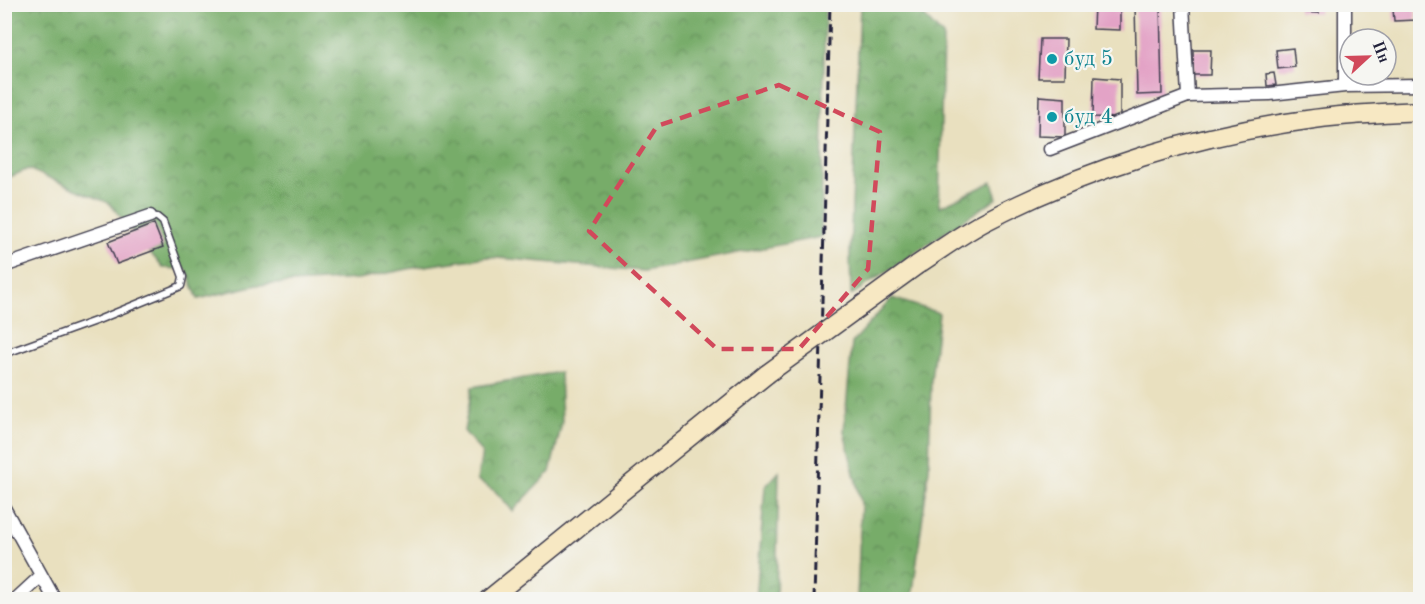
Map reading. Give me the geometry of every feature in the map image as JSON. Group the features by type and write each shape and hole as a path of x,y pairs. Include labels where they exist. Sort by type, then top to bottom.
{"main road":[{"path":"488,600 767,374 917,265 985,221 1055,188 1138,158 1218,136 1306,120 1358,114 1420,111"}],"street":[{"path":"1183,4 1188,96"},
{"path":"1346,4 1346,27"},
{"path":"1398,85 1420,85"},
{"path":"1050,149 1188,96 1261,94 1338,87"},
{"path":"4,266 150,216"},
{"path":"4,508 55,600"},
{"path":"15,600 40,576"}],"lane":[{"path":"4,354 98,320 181,286 183,278 163,222 157,217 150,216"}],"highlighted area":[{"path":"779,85 880,132 868,269 799,349 717,349 589,231 657,126"}],"green space":[{"path":"5,5 825,5 821,237 644,271 487,257 358,279 257,285 198,299 186,269 163,268 109,203 28,169 5,179"},
{"path":"860,5 921,5 921,13 943,36 939,207 992,182 997,198 851,295 850,255"},
{"path":"892,298 939,313 931,380 929,469 912,599 857,599 861,503 844,431 852,343"},
{"path":"560,372 562,423 550,472 513,511 495,491 477,480 482,453 464,431 472,387"},
{"path":"779,472 776,599 756,599 765,487"}],"building":[{"path":"1094,4 1120,4 1120,30 1093,29"},
{"path":"1135,4 1160,4 1162,94 1137,95"},
{"path":"1298,4 1319,4 1319,13 1298,12"},
{"path":"1415,8 1416,20 1394,21 1393,9"},
{"name":"буд 5","path":"1040,39 1066,39 1065,78 1038,78"},
{"path":"1293,48 1295,67 1278,69 1276,50"},
{"path":"1193,50 1211,50 1210,75 1193,75"},
{"path":"1274,73 1276,85 1267,86 1266,74"},
{"path":"1094,77 1120,79 1120,118 1093,117"},
{"name":"буд 4","path":"1039,96 1065,98 1065,137 1038,136"},
{"path":"154,224 163,247 117,264 108,242"}],"railway":[{"path":"814,600 830,4"}],"place":[{"name":"буд 5","path":"1052,59"},
{"name":"буд 4","path":"1052,117"}]}
